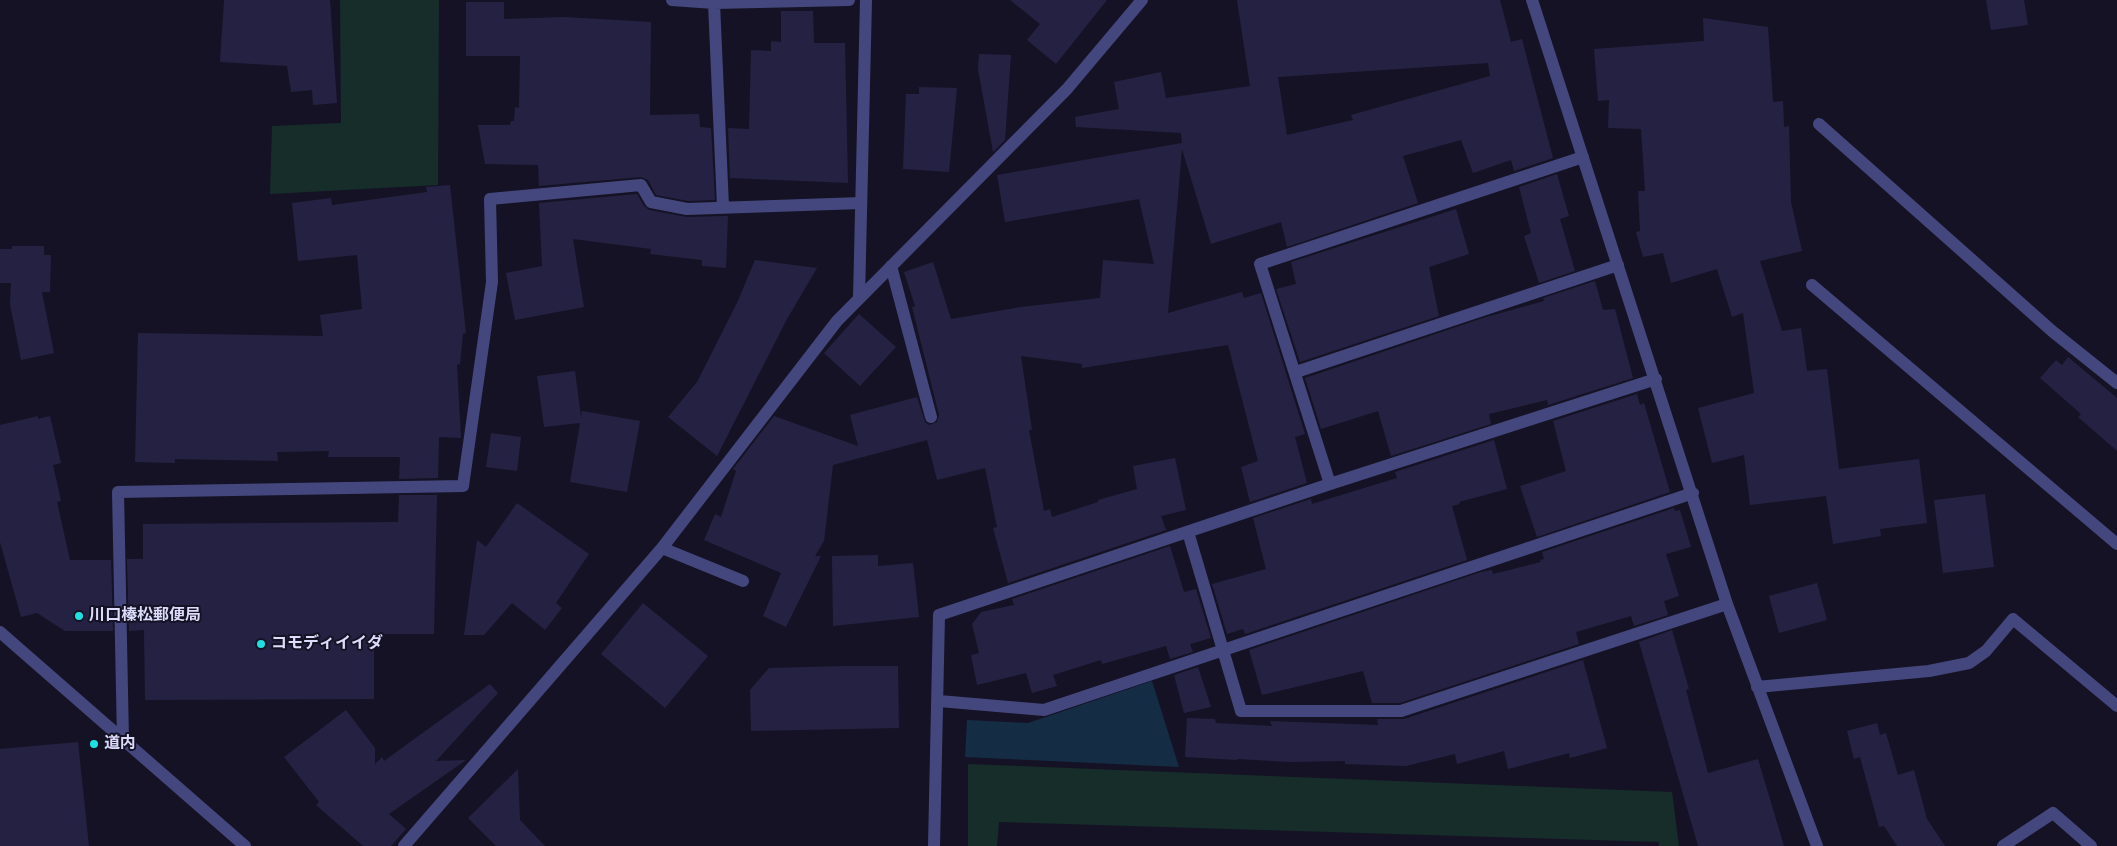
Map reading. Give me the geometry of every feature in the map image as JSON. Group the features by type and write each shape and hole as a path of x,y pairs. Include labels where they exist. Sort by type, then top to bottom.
{"street":[{"path":"672,0 714,3 848,0"},
{"path":"859,298 866,0"},
{"path":"404,846 662,548 831,329 859,298 1067,89 1142,0"},
{"path":"1532,0 1728,604 1817,846"},
{"path":"714,3 723,206"},
{"path":"1820,124 2052,331 2117,383"},
{"path":"1330,484 1296,372 1260,264 1583,157"},
{"path":"123,740 118,492 463,486 492,282 490,199 641,185 651,202 687,209 723,206 861,203"},
{"path":"1296,372 1618,265"},
{"path":"891,266 931,417"},
{"path":"1812,284 2117,544"},
{"path":"934,846 939,701 939,616 1330,484 1656,379"},
{"path":"939,701 1044,710 1693,493"},
{"path":"1188,532 1241,712 1401,711 1728,604"},
{"path":"662,548 743,581"},
{"path":"1757,687 1929,671 1969,663 1986,651 2013,619 2117,706"},
{"path":"0,632 245,846"},
{"path":"2003,846 2053,813 2091,846"}],"green space":[{"path":"340,0 439,0 438,185 270,194 272,126 341,123"},
{"path":"968,764 1672,792 1679,846 1659,846 1659,842 999,822 997,846 968,846"}],"water":[{"path":"1152,681 1179,767 965,757 967,720 1028,723"}],"building":[{"path":"224,0 330,0 337,103 313,105 312,90 291,92 287,66 220,62"},
{"path":"1010,0 1107,0 1056,64 1027,40 1040,24"},
{"path":"1237,0 1500,0 1511,42 1522,39 1553,158 1514,171 1511,160 1473,173 1461,140 1403,156 1418,203 1287,247 1281,222 1211,244 1182,149 1168,313 1242,292 1244,298 1261,293 1305,434 1295,437 1307,483 1250,502 1241,467 1258,461 1228,345 1082,368 1082,364 1021,356 1032,430 1029,430 1044,511 1050,509 1052,517 1098,502 1098,500 1137,489 1133,466 1175,458 1186,510 1161,516 1166,530 1008,583 993,528 997,527 985,468 937,480 927,440 833,465 824,541 815,556 821,556 786,627 763,616 781,573 704,540 715,514 721,517 736,471 733,469 774,416 858,446 850,415 917,397 925,422 929,425 937,422 939,415 912,307 915,306 904,272 933,262 951,319 1021,307 1100,298 1103,260 1154,264 1139,199 1005,222 997,175 1182,143 1181,133 1076,127 1075,117 1119,109 1114,82 1161,72 1166,98 1250,86","holes":["1488,63 1490,76 1351,115 1353,120 1287,135 1278,77"]},
{"path":"1986,0 2024,0 2028,25 1991,30"},
{"path":"466,2 504,2 504,19 564,17 651,22 650,115 699,114 700,127 711,128 715,200 688,201 656,195 648,180 641,177 539,186 538,165 485,164 478,125 510,125 511,121 514,121 515,107 519,108 520,56 466,56"},
{"path":"781,11 813,11 814,43 845,43 848,183 730,178 728,128 749,129 751,50 771,51 771,41 781,42"},
{"path":"1703,18 1768,27 1773,102 1783,101 1784,127 1789,126 1791,202 1802,251 1760,261 1782,331 1801,328 1807,371 1827,369 1839,469 1919,459 1927,523 1880,529 1881,536 1833,544 1826,496 1750,505 1744,455 1712,463 1698,408 1754,393 1743,313 1732,317 1717,269 1671,283 1663,253 1643,257 1636,232 1640,231 1638,191 1645,191 1641,129 1608,128 1609,100 1598,101 1594,49 1704,41"},
{"path":"979,54 1011,55 1005,140 993,152 978,69"},
{"path":"919,87 957,88 949,172 903,169 906,94 919,94"},
{"path":"1557,174 1569,216 1560,219 1575,271 1539,283 1524,236 1531,233 1519,187"},
{"path":"450,185 466,333 463,334 460,364 457,365 461,438 439,437 438,478 399,479 400,457 328,457 329,451 277,452 278,461 175,459 175,463 135,462 138,333 323,336 320,315 362,309 357,255 298,261 292,203 331,198 332,205 427,192 426,187"},
{"path":"637,194 644,206 649,210 687,217 728,216 726,268 702,266 702,260 650,254 651,249 573,239 584,307 515,320 506,273 542,266 539,203"},
{"path":"1456,209 1469,254 1429,267 1439,316 1300,362 1276,289 1296,284 1291,262"},
{"path":"12,246 44,246 44,255 51,255 50,292 42,292 54,353 21,360 10,304 11,283 0,283 0,249 12,249"},
{"path":"755,260 817,268 787,319 717,456 668,417 697,382 737,303"},
{"path":"1595,281 1603,310 1615,309 1633,378 1548,405 1547,400 1489,414 1491,424 1391,456 1378,411 1321,429 1305,378 1483,318 1544,301 1543,298"},
{"path":"859,314 896,347 860,386 824,353"},
{"path":"2068,357 2117,398 2117,451 2078,417 2081,414 2040,378 2056,360 2062,365"},
{"path":"575,371 581,417 582,411 640,421 627,492 570,482 580,423 544,427 537,376"},
{"path":"1637,394 1640,405 1644,403 1670,492 1537,537 1520,486 1566,471 1553,421"},
{"path":"38,416 38,419 50,416 61,463 53,465 61,501 57,502 70,560 111,560 113,631 65,631 37,613 21,617 0,542 0,425"},
{"path":"491,433 521,437 517,471 486,467"},
{"path":"1494,440 1507,489 1459,502 1460,504 1452,506 1467,560 1245,634 1243,629 1227,634 1212,584 1266,569 1253,518 1311,499 1312,504 1397,478 1395,472"},
{"path":"1985,494 1994,567 1943,573 1934,500"},
{"path":"399,495 437,495 434,634 374,634 374,699 145,700 144,630 129,631 127,559 143,559 143,524 398,522"},
{"path":"517,503 589,554 556,603 562,608 545,630 512,603 484,635 464,635 477,540 486,547"},
{"path":"1674,508 1675,511 1680,510 1691,547 1666,554 1679,596 1664,601 1668,615 1634,626 1631,616 1576,632 1579,644 1400,703 1372,703 1363,671 1262,695 1249,650 1481,572 1492,570 1493,574 1541,562 1540,560 1544,559 1542,552"},
{"path":"1170,546 1184,592 1196,589 1211,638 1190,644 1193,652 1170,659 1166,646 1102,664 1101,660 1053,675 1057,686 1032,693 1026,673 977,685 971,655 979,653 972,624 981,612 1014,605 1012,599"},
{"path":"878,555 878,566 913,563 919,617 833,626 832,556"},
{"path":"1817,583 1827,620 1779,633 1769,596"},
{"path":"643,603 708,656 665,708 601,654"},
{"path":"1672,630 1689,689 1686,690 1708,773 1758,759 1784,846 1698,846 1639,642"},
{"path":"1583,660 1607,748 1570,758 1569,753 1508,769 1504,751 1457,764 1455,754 1406,766 1345,764 1345,761 1290,762 1185,757 1187,718 1215,719 1216,723 1272,726 1270,721 1378,725 1377,719 1404,719"},
{"path":"898,666 899,728 751,731 750,690 769,668"},
{"path":"1198,667 1211,707 1184,713 1174,675"},
{"path":"490,684 498,693 436,761 466,760 389,814 406,829 391,846 363,846 316,805 319,802 284,757 346,710 375,748 375,764 382,757 384,761"},
{"path":"1877,723 1880,735 1886,733 1898,775 1914,770 1927,819 1945,846 1897,846 1884,826 1879,827 1860,757 1854,759 1847,731"},
{"path":"78,742 89,846 0,846 0,749"},
{"path":"518,769 520,820 545,846 496,846 468,818"}],"place":[{"name":"川口榛松郵便局","path":"79,616"},
{"name":"コモディイイダ","path":"261,644"},
{"name":"道内","path":"94,744"}]}
